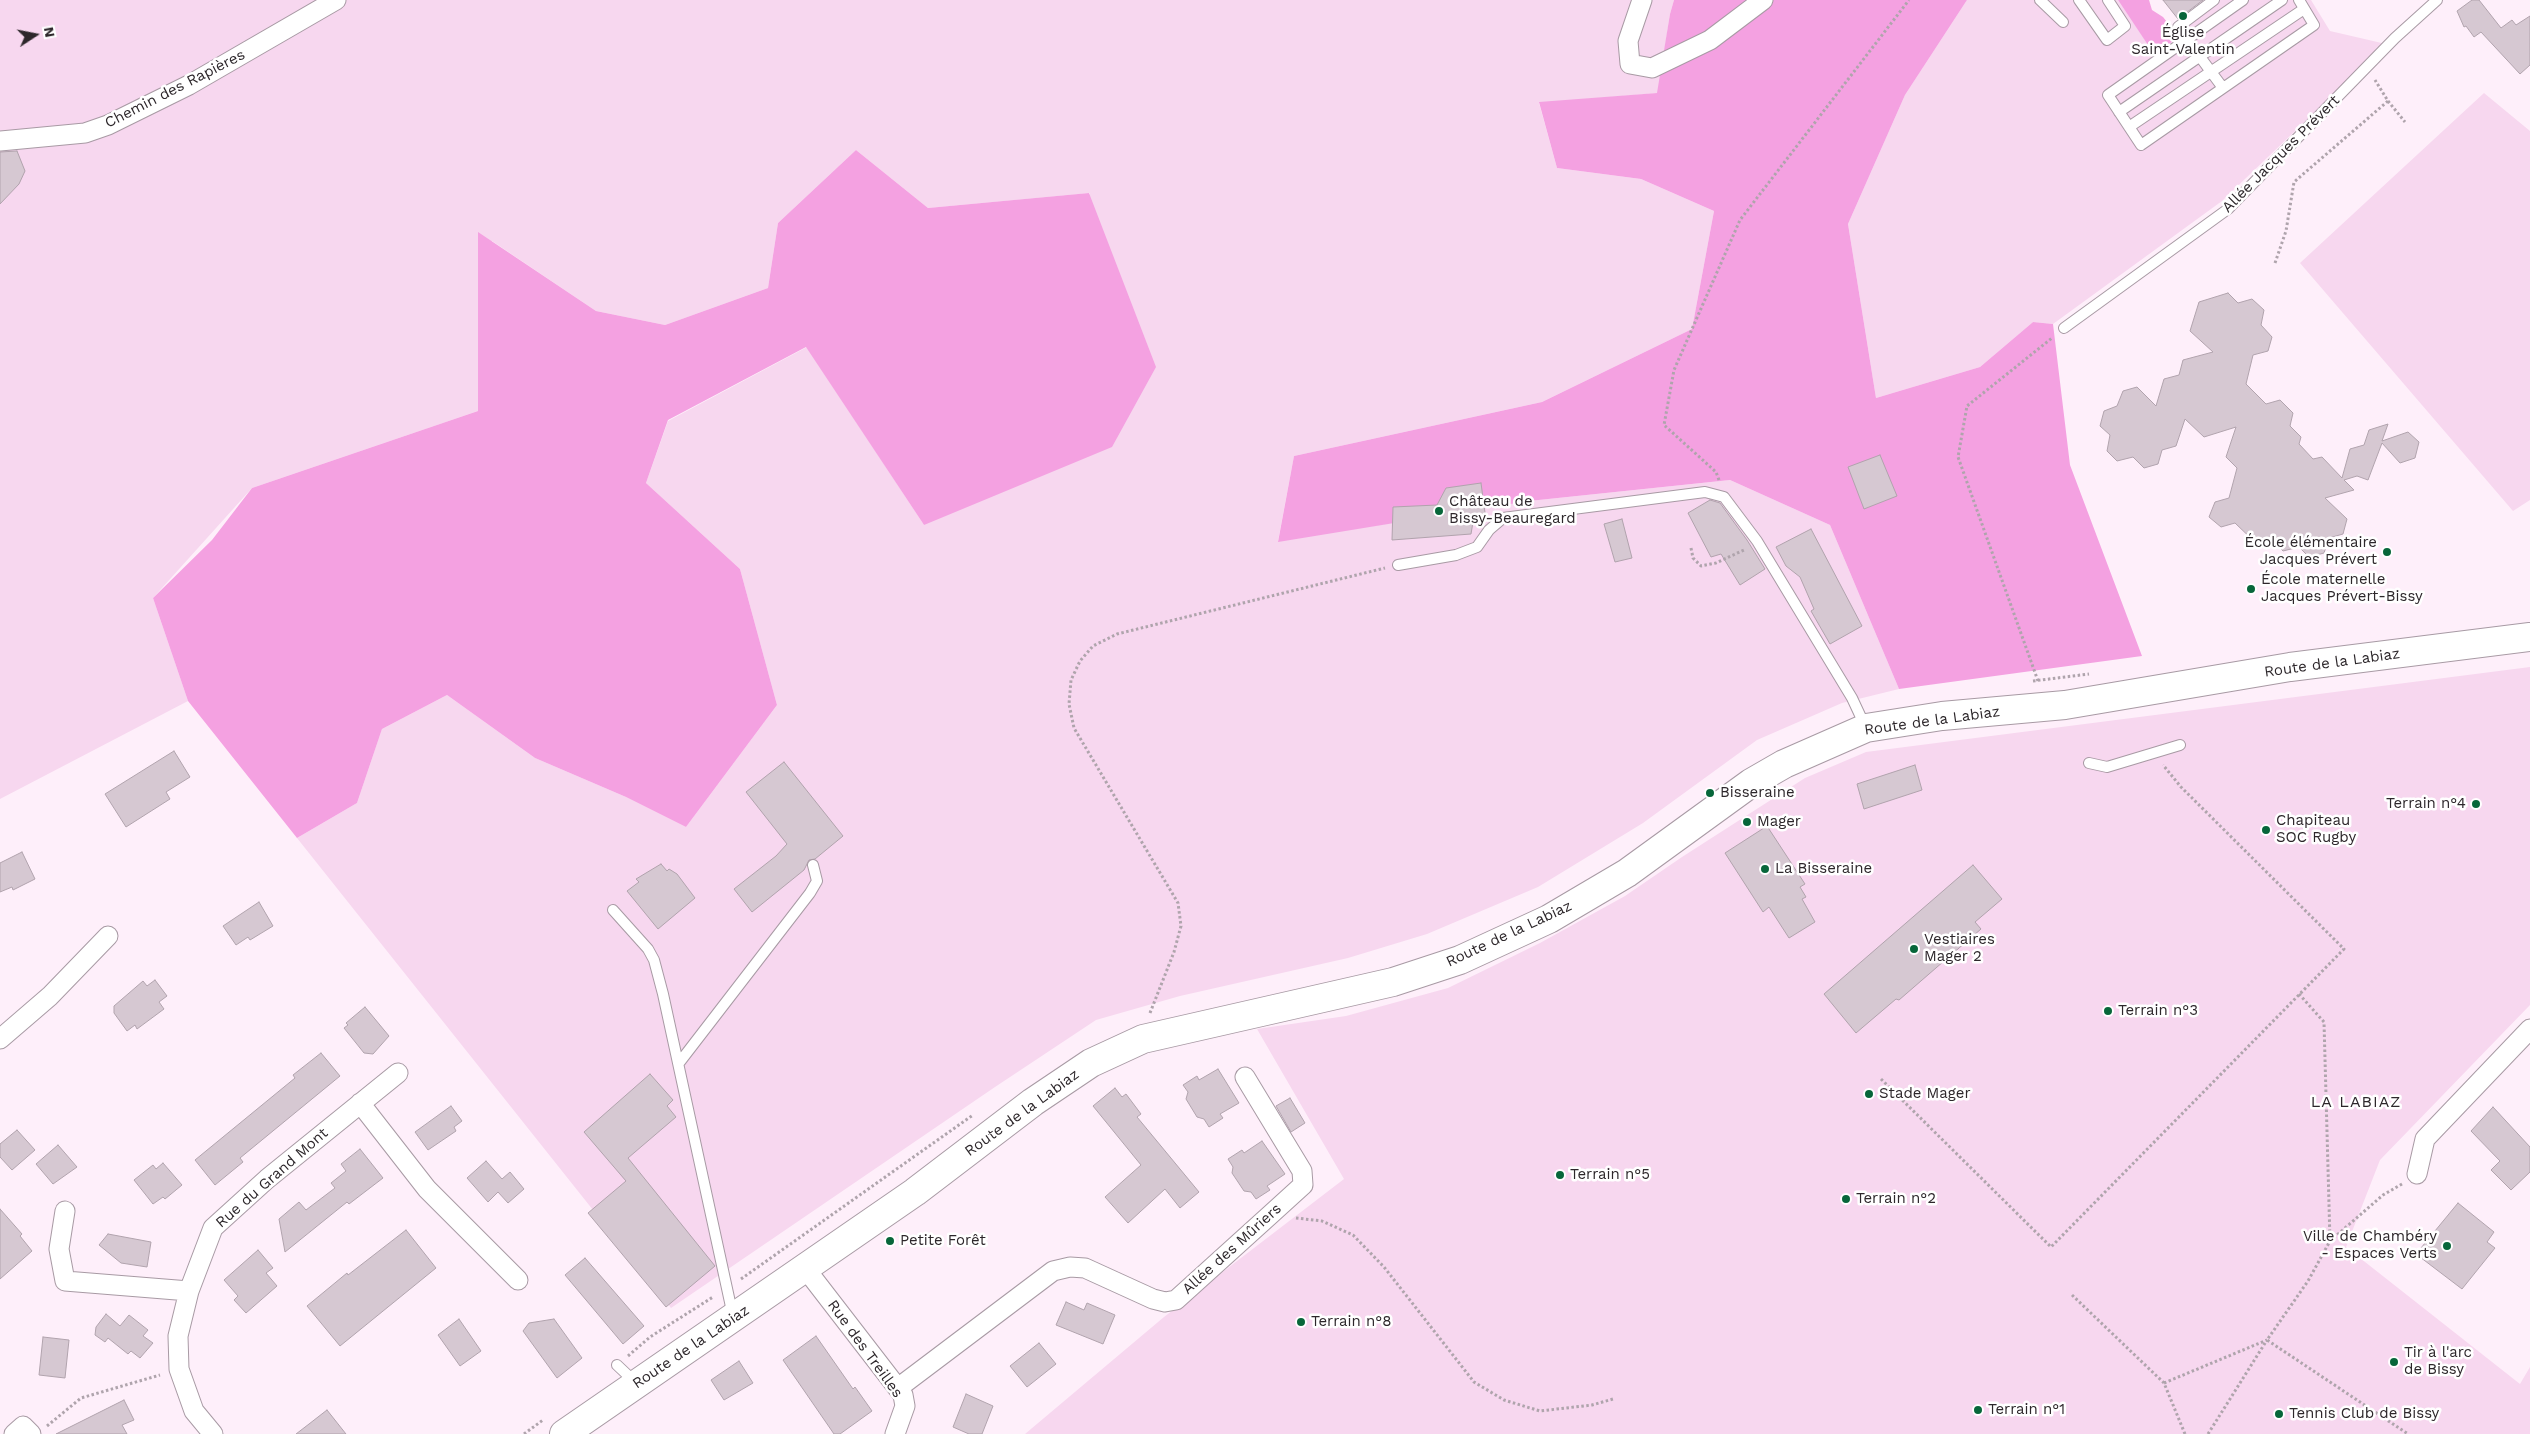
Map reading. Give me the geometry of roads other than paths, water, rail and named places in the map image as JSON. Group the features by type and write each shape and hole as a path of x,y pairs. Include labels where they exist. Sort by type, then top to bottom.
{"main road":[{"name":"Route de la Labiaz","path":"555,1426 637,1384 915,1192 1033,1102 1091,1063 1143,1039 1394,982 1460,960 1549,919 1628,873 1752,783 1778,768 1866,728 1942,716 2065,705 2290,667 2530,637"}],"street":[{"name":"Chemin des Rapières","path":"0,141 85,133 108,125 189,85 336,0"},
{"path":"1642,0 1628,41 1630,64 1652,68 1710,40 1763,0"},
{"path":"0,1039 50,996 108,936"},
{"path":"2417,1174 2425,1139 2530,1029"},
{"name":"Rue du Grand Mont","path":"213,1434 194,1412 179,1369 178,1336 189,1291 213,1228 267,1179 398,1073"},
{"name":"Allée des Mûriers","path":"898,1388 1053,1271 1070,1267 1085,1268 1152,1299 1166,1302 1176,1300 1303,1185 1302,1171 1245,1076"},
{"path":"360,1103 427,1188 518,1280"},
{"path":"65,1212 59,1249 65,1281 189,1291"},
{"name":"Rue des Treilles","path":"806,1268 903,1395 905,1406 895,1434"},
{"path":"14,1434 23,1426 38,1431"}],"lane":[{"path":"2040,0 2063,22"},
{"path":"2079,0 2107,40 2125,26 2108,0"},
{"path":"2214,0 2178,27 2223,88"},
{"path":"2129,127 2212,72 2301,4 2314,25 2141,145 2129,127 2119,112 2108,95 2243,0"},
{"path":"2119,112 2282,0"},
{"name":"Allée Jacques Prévert","path":"2064,328 2228,209 2395,38 2437,0"},
{"path":"1398,565 1456,556 1477,547 1489,530 1503,518 1705,492 1724,496 1756,541 1852,698 1866,728"},
{"path":"2089,762 2107,768 2180,745"},
{"path":"679,1063 810,893 817,881 813,865"},
{"path":"614,910 648,949 654,960 679,1063 734,1318"},
{"path":"618,1365 637,1384"}],"place":[{"name":"Église Saint-Valentin","path":"2183,16"},
{"name":"Château de Bissy-Beauregard","path":"1439,511"},
{"name":"École élémentaire Jacques Prévert","path":"2387,552"},
{"name":"École maternelle Jacques Prévert-Bissy","path":"2251,589"},
{"name":"Bisseraine","path":"1710,793"},
{"name":"Terrain n°4","path":"2476,804"},
{"name":"Mager","path":"1747,822"},
{"name":"Chapiteau SOC Rugby","path":"2266,830"},
{"name":"La Bisseraine","path":"1765,869"},
{"name":"Vestiaires Mager 2","path":"1914,949"},
{"name":"Terrain n°3","path":"2108,1011"},
{"name":"Stade Mager","path":"1869,1094"},
{"name":"Terrain n°5","path":"1560,1175"},
{"name":"Terrain n°2","path":"1846,1199"},
{"name":"Petite Forêt","path":"890,1241"},
{"name":"Ville de Chambéry - Espaces Verts","path":"2447,1246"},
{"name":"Terrain n°8","path":"1301,1322"},
{"name":"Tir à l'arc de Bissy","path":"2394,1362"},
{"name":"Terrain n°1","path":"1978,1410"},
{"name":"Tennis Club de Bissy","path":"2279,1414"}],"district":[{"name":"LA LABIAZ","path":"2356,1102"}]}
